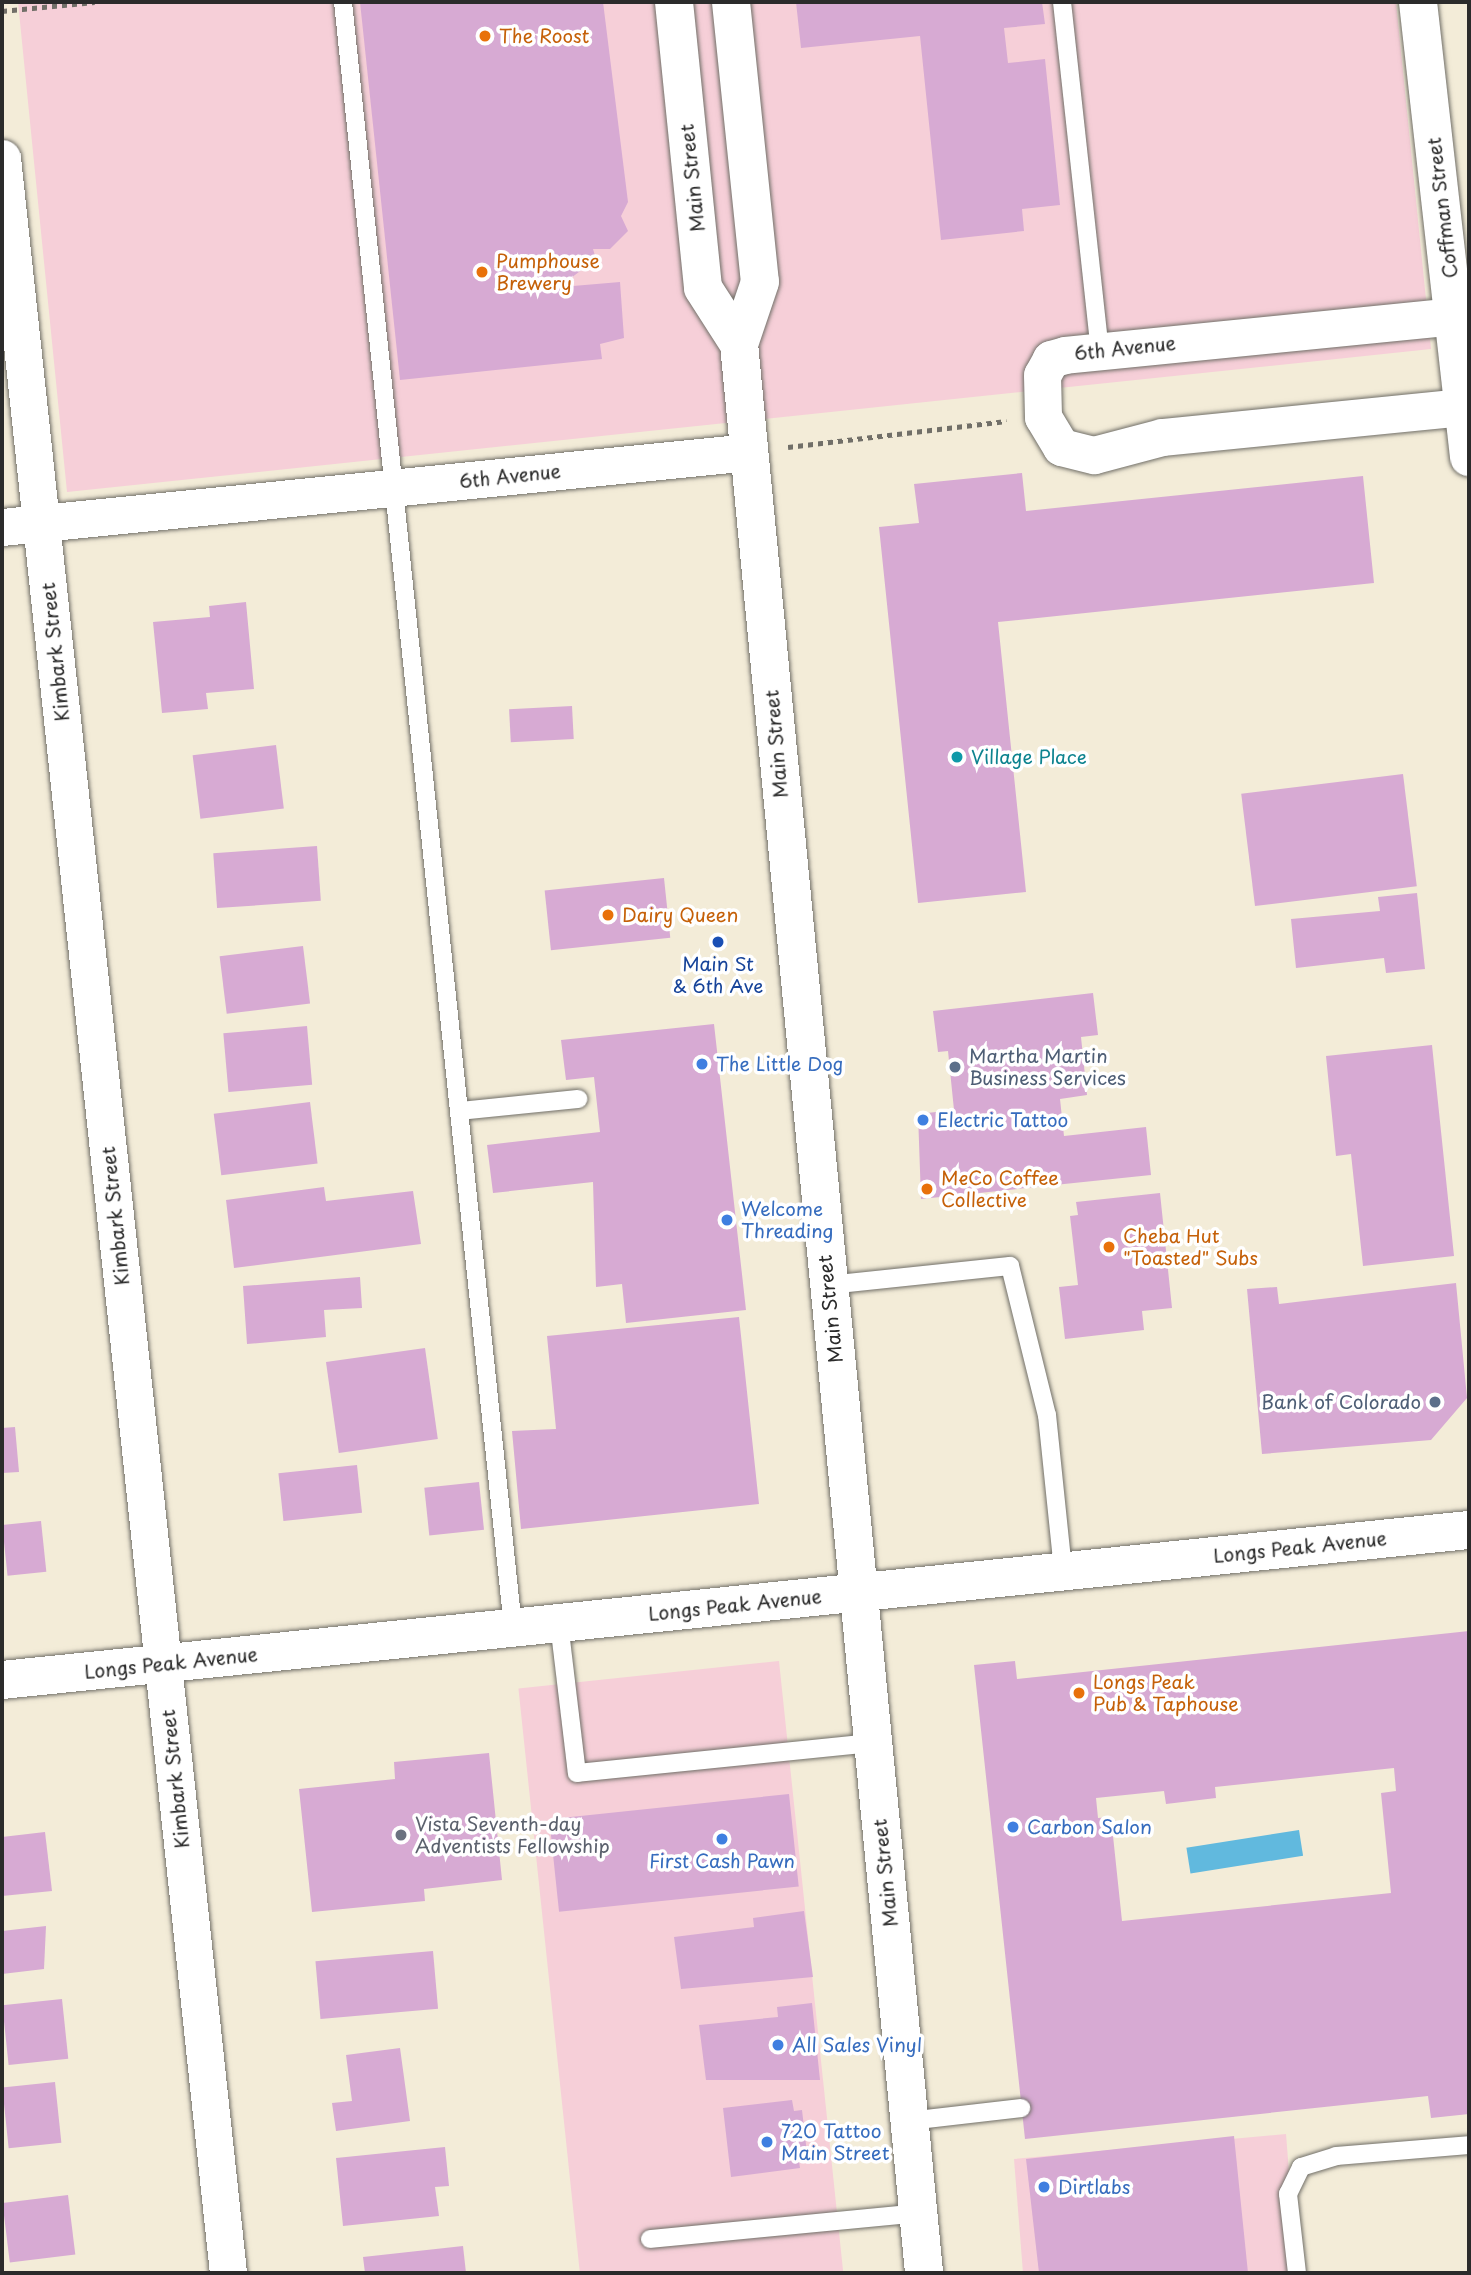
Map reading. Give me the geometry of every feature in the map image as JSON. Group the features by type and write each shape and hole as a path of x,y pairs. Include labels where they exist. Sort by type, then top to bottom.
{"main road":[{"name":"Main Street","path":"674,2 703,288 739,344"},
{"name":"Main Street","path":"731,2 760,282 739,344 925,2273"},
{"name":"Coffman Street","path":"1418,2 1455,316 1464,360 1469,457"},
{"name":"Longs Peak Avenue","path":"2,1680 1469,1530"}],"street":[{"name":"Kimbark Street","path":"2,158 228,2273"},
{"name":"6th Avenue","path":"1455,316 1100,349 1051,359 1042,375 1046,429 1061,447 1081,456 1111,454 1162,437 1465,407"},
{"name":"6th Avenue","path":"2,527 749,452"}],"lane":[{"path":"343,2 513,1628"},
{"path":"1062,2 1100,349"},
{"path":"460,1111 578,1099"},
{"path":"828,1285 1010,1266 1047,1415 1063,1571"},
{"path":"559,1623 577,1773 872,1743"},
{"path":"909,2121 1021,2108"},
{"path":"1297,2273 1288,2194 1301,2167 1336,2156 1469,2145"},
{"path":"650,2239 919,2213"}],"path":[{"path":"2,11 95,2"},
{"path":"749,452 1017,420"}],"shaded area":[{"path":"18,2 1396,2 1431,349 67,492"},
{"path":"779,1661 843,2273 580,2273 518,1688"},
{"path":"1286,2134 1297,2273 1023,2273 1014,2159"}],"water":[{"path":"1299,1830 1303,1856 1190,1874 1186,1848"}],"building":[{"path":"360,2 603,2 628,202 621,216 628,231 610,249 593,249 596,259 571,278 573,286 620,282 624,338 600,344 602,359 400,380"},
{"path":"796,2 1042,2 1045,24 1004,28 1008,63 1045,59 1060,205 1022,209 1024,231 941,240 920,36 801,48"},
{"name":"Village Place","path":"1022,473 1026,511 1363,476 1374,583 998,622 1026,892 918,903 879,527 919,523 914,484"},
{"path":"246,602 254,689 206,693 208,709 162,713 153,622 210,617 209,606"},
{"path":"572,706 574,739 511,742 509,709"},
{"path":"276,745 284,809 200,819 193,755"},
{"path":"1403,774 1417,886 1255,906 1241,794"},
{"path":"317,846 321,901 217,908 213,853"},
{"name":"Dairy Queen","path":"664,878 670,938 551,950 545,891"},
{"path":"1417,893 1425,969 1386,973 1384,958 1296,968 1291,919 1380,911 1378,897"},
{"path":"303,946 310,1004 227,1014 220,956"},
{"path":"1093,993 1098,1035 1081,1037 1087,1095 1060,1099 1064,1136 1146,1127 1151,1175 921,1199 918,1114 954,1110 948,1051 938,1052 933,1011"},
{"path":"714,1024 746,1310 626,1323 622,1284 596,1287 593,1182 493,1193 487,1145 600,1132 594,1077 566,1080 561,1040"},
{"path":"307,1026 312,1085 228,1092 223,1033"},
{"path":"1432,1045 1454,1256 1363,1266 1351,1154 1336,1156 1326,1056"},
{"path":"310,1102 318,1164 221,1175 214,1114"},
{"path":"324,1187 326,1201 413,1191 421,1244 234,1268 226,1200"},
{"path":"1160,1193 1172,1308 1142,1311 1144,1330 1065,1339 1059,1287 1078,1285 1070,1216 1078,1215 1076,1202"},
{"path":"360,1277 362,1308 324,1310 326,1337 247,1344 243,1286"},
{"path":"1456,1283 1467,1398 1431,1440 1262,1454 1247,1289 1277,1287 1279,1304"},
{"path":"739,1317 759,1504 521,1529 512,1431 556,1429 547,1336"},
{"path":"425,1348 438,1439 339,1453 326,1362"},
{"path":"15,1427 19,1472 2,1473 2,1428"},
{"path":"357,1465 362,1513 283,1521 278,1473"},
{"path":"479,1482 484,1530 429,1535 424,1488"},
{"path":"41,1521 46,1572 8,1576 2,1525"},
{"path":"1469,1631 1469,2114 1431,2118 1428,2096 1025,2139 974,1665 1015,1661 1017,1679","holes":["1394,1768 1396,1791 1381,1793 1391,1893 1122,1921 1111,1817 1098,1818 1096,1798 1164,1791 1166,1804 1216,1798 1215,1787"]},
{"name":"Vista Seventh-day Adventists Fellowship","path":"489,1753 502,1880 424,1889 425,1901 312,1912 299,1789 395,1779 394,1762"},
{"path":"789,1794 799,1886 559,1912 549,1819"},
{"path":"45,1832 52,1891 2,1896 2,1837"},
{"path":"804,1911 813,1977 681,1989 674,1937 754,1927 753,1918"},
{"path":"46,1926 44,1969 2,1974 2,1931"},
{"path":"433,1951 438,2009 321,2019 315,1961"},
{"path":"62,1999 68,2059 9,2065 2,2005"},
{"path":"812,2003 820,2080 706,2080 699,2025 778,2017 777,2007"},
{"path":"400,2048 410,2121 336,2131 332,2103 352,2101 346,2055"},
{"path":"55,2082 61,2143 9,2148 2,2088"},
{"path":"792,2100 794,2111 802,2110 807,2153 798,2154 800,2168 731,2177 723,2108"},
{"path":"1234,2136 1248,2273 1039,2273 1026,2159"},
{"path":"445,2147 449,2186 435,2187 439,2216 343,2226 336,2158"},
{"path":"68,2195 75,2255 10,2263 2,2203"},
{"path":"463,2246 466,2273 365,2273 363,2257"}],"place":[{"name":"The Roost","path":"485,36"},
{"name":"Pumphouse Brewery","path":"482,272"},
{"name":"Village Place","path":"957,757"},
{"name":"Dairy Queen","path":"608,915"},
{"name":"Main St & 6th Ave","path":"718,942"},
{"name":"The Little Dog","path":"702,1064"},
{"name":"Martha Martin Business Services","path":"955,1067"},
{"name":"Electric Tattoo","path":"923,1120"},
{"name":"MeCo Coffee Collective","path":"927,1189"},
{"name":"Welcome Threading","path":"727,1220"},
{"name":"Cheba Hut \"Toasted\" Subs","path":"1109,1247"},
{"name":"Bank of Colorado","path":"1435,1402"},
{"name":"Longs Peak Pub & Taphouse","path":"1079,1693"},
{"name":"Carbon Salon","path":"1013,1827"},
{"name":"Vista Seventh-day Adventists Fellowship","path":"401,1835"},
{"name":"First Cash Pawn","path":"722,1839"},
{"name":"All Sales Vinyl","path":"778,2045"},
{"name":"720 Tattoo Main Street","path":"767,2142"},
{"name":"Dirtlabs","path":"1044,2187"}]}
